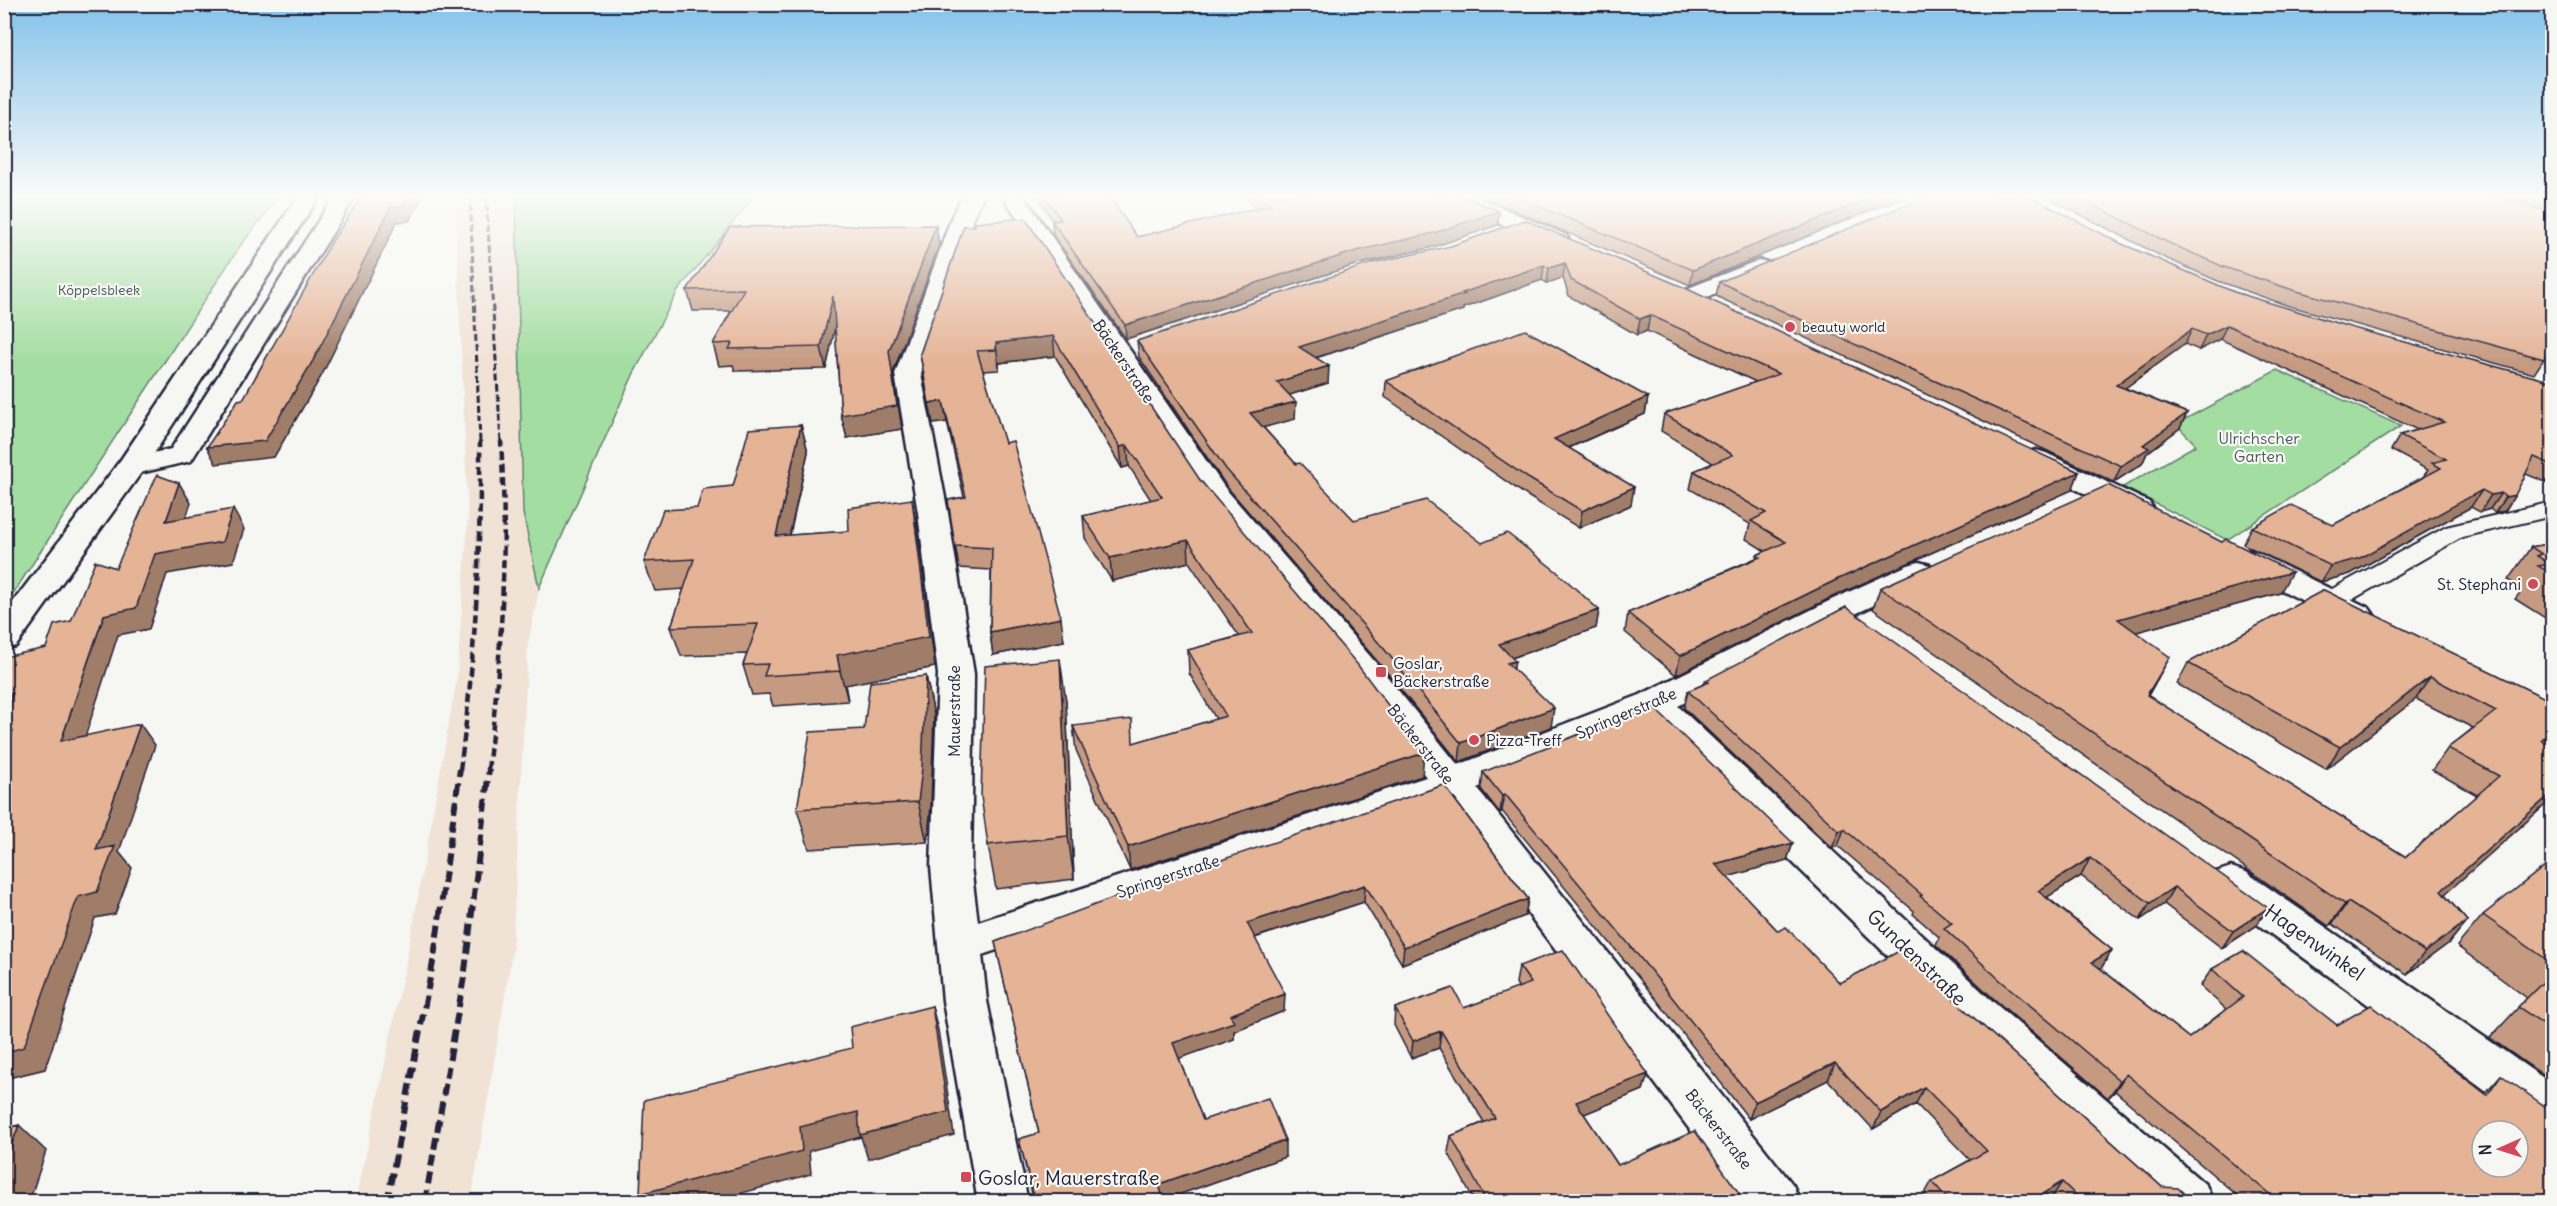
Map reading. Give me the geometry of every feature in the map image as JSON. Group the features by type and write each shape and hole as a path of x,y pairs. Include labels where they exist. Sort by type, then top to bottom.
{"street":[{"path":"4,638 131,466 273,251"},
{"path":"131,466 181,455 310,251"},
{"name":"Mauerstraße","path":"951,251 908,374 933,513 956,674 951,867 965,1001 1003,1202"},
{"name":"Bäckerstraße","path":"1055,251 1128,349 1214,494 1370,678 1776,1202"},
{"path":"1722,311 1680,291 1778,259"},
{"path":"2015,449 2161,518"},
{"path":"2069,505 2102,490"},
{"path":"2330,601 2454,532 2553,509"},
{"path":"2220,547 2383,628"},
{"name":"Springerstraße","path":"960,945 1451,783 1653,704 1857,617 1951,558"},
{"name":"Gundenstraße","path":"1653,704 1974,1012 2188,1202"},
{"name":"Hagenwinkel","path":"2202,862 2553,1111"}],"shaded area":[{"path":"457,251 517,251 523,513 539,588 528,644 512,953 471,1201 356,1202 409,947 457,678 468,520"}],"green space":[{"name":"Köppelsbleek","path":"5,251 237,251 5,606"},
{"path":"517,251 710,251 678,291 633,375 539,588 523,513"},
{"name":"Ulrichscher Garten","path":"2277,370 2401,426 2227,540 2123,487 2196,445 2176,424"}],"building":[{"path":"326,251 369,251 314,359 265,441 207,447 238,400 243,399"},
{"path":"713,251 926,251 889,351 897,406 841,415 833,296 821,347 729,349 732,343 713,344 744,289 687,290"},
{"path":"955,251 1047,251 1200,480 1357,664 1424,753 1128,847 1073,726 1132,719 1133,743 1226,716 1188,650 1252,633 1188,540 1110,558 1083,516 1162,497 1127,445 1120,447 1053,336 996,343 996,350 977,351 1005,443 1013,441 1061,618 990,632 992,548 955,546 948,500 966,497 943,401 929,403 920,354"},
{"path":"1073,251 1355,251 1125,325"},
{"path":"1426,251 1599,251 1683,287 2079,472 1836,580 1680,656 1628,613 1760,557 1757,555 1786,542 1751,521 1766,513 1694,471 1733,455 1664,414 1779,374 1650,315 1640,319 1571,280 1565,263 1549,268 1544,265 1462,293 1465,294 1299,347 1329,366 1277,382 1296,402 1250,413 1296,464 1300,463 1354,520 1426,500 1482,543 1507,533 1556,571 1599,610 1499,644 1515,661 1507,663 1554,708 1461,743 1385,650 1226,469 1137,341 1372,263"},
{"path":"1648,251 1739,251 1693,270"},
{"path":"1794,251 2139,251 2234,292 2353,328 2553,382 2553,465 2534,457 2515,495 2505,497 2501,493 2491,495 2482,490 2360,558 2331,566 2252,527 2291,505 2333,525 2441,468 2432,463 2446,459 2400,435 2444,422 2227,325 2206,335 2192,329 2116,385 2187,413 2143,445 2149,448 2121,466 1719,282"},
{"path":"2188,251 2553,251 2553,340 2544,359 2293,290 2224,267"},
{"path":"1525,330 1648,397 1554,439 1634,487 1582,511 1528,478 1386,381"},
{"path":"801,425 776,536 849,531 848,508 912,499 929,637 837,655 840,671 764,676 768,664 743,665 758,624 671,627 694,559 644,562 663,510 697,508 703,489 733,486 749,429"},
{"path":"157,475 179,483 166,521 233,509 222,542 155,554 136,608 104,615 61,741 140,724 96,850 115,846 97,892 78,897 24,1047 4,1053 4,750 13,731 4,733 4,717 13,693 4,695 4,657 46,648 54,625 71,621 95,561 116,568"},
{"path":"2108,485 2222,542 2226,539 2292,572 2118,619 2170,657 2147,695 2406,857 2499,776 2448,748 2496,711 2430,677 2340,747 2188,663 2324,590 2553,702 2553,729 2541,740 2553,747 2553,792 2441,891 2467,921 2425,952 2348,902 2345,904 1880,588"},
{"path":"2553,543 2553,575 2538,566 2550,564 2537,556 2542,554 2531,547"},
{"path":"1846,607 2268,908 2233,931 2174,887 2150,903 2090,858 2038,891 2112,950 2092,962 2189,1038 2243,997 2212,969 2243,951 2337,1025 2371,1005 2487,1095 2501,1075 2553,1112 2553,1196 2549,1202 2279,1202 2126,1074 2120,1081 2000,980 1944,928 1952,923 1920,896 1922,895 1844,829 1839,831 1688,691 1709,682 1706,680"},
{"path":"1060,659 1068,836 988,845 981,796 985,666"},
{"path":"926,676 922,768 918,802 797,809 810,732 864,729 870,682"},
{"path":"1653,707 1793,843 1715,864 1778,931 1786,927 1840,983 1903,949 1965,1010 2162,1187 2178,1188 2193,1202 2083,1202 2062,1182 2029,1202 1950,1202 1932,1181 1987,1151 1924,1087 1881,1112 1835,1063 1755,1102 1660,982 1505,794 1502,796 1483,772 1580,734 1583,737"},
{"path":"1444,785 1528,899 1404,947 1365,885 1247,923 1285,994 1230,1015 1234,1022 1173,1043 1203,1120 1268,1098 1285,1140 1159,1184 1164,1202 1035,1202 1019,1139 1039,1133 995,942 1159,881"},
{"path":"2550,862 2553,864 2553,964 2483,915"},
{"path":"1563,950 1648,1074 1576,1102 1618,1165 1695,1131 1744,1200 1748,1198 1751,1202 1487,1202 1451,1136 1495,1118 1441,1031 1413,1041 1395,1008 1453,988 1464,1008 1531,983 1519,966"},
{"path":"2553,972 2553,1030 2518,1007"},
{"path":"932,1006 948,1112 860,1135 858,1112 800,1127 802,1151 640,1194 644,1100 852,1048 850,1027"},
{"path":"19,1125 4,1165 4,1128"}],"railway":[{"path":"472,251 480,443"},
{"path":"489,251 501,443"},
{"path":"488,770 502,606 504,523 501,441"},
{"path":"460,770 470,688 476,606 480,443"},
{"path":"387,1202 434,957 460,769"},
{"path":"425,1202 465,971 489,769"}],"place":[{"name":"beauty world","path":"1790,327"},
{"name":"St. Stephani","path":"2533,584"},
{"name":"Goslar, Bäckerstraße","path":"1381,672"},
{"name":"Pizza-Treff","path":"1474,740"},
{"name":"Goslar, Mauerstraße","path":"966,1177"}]}
